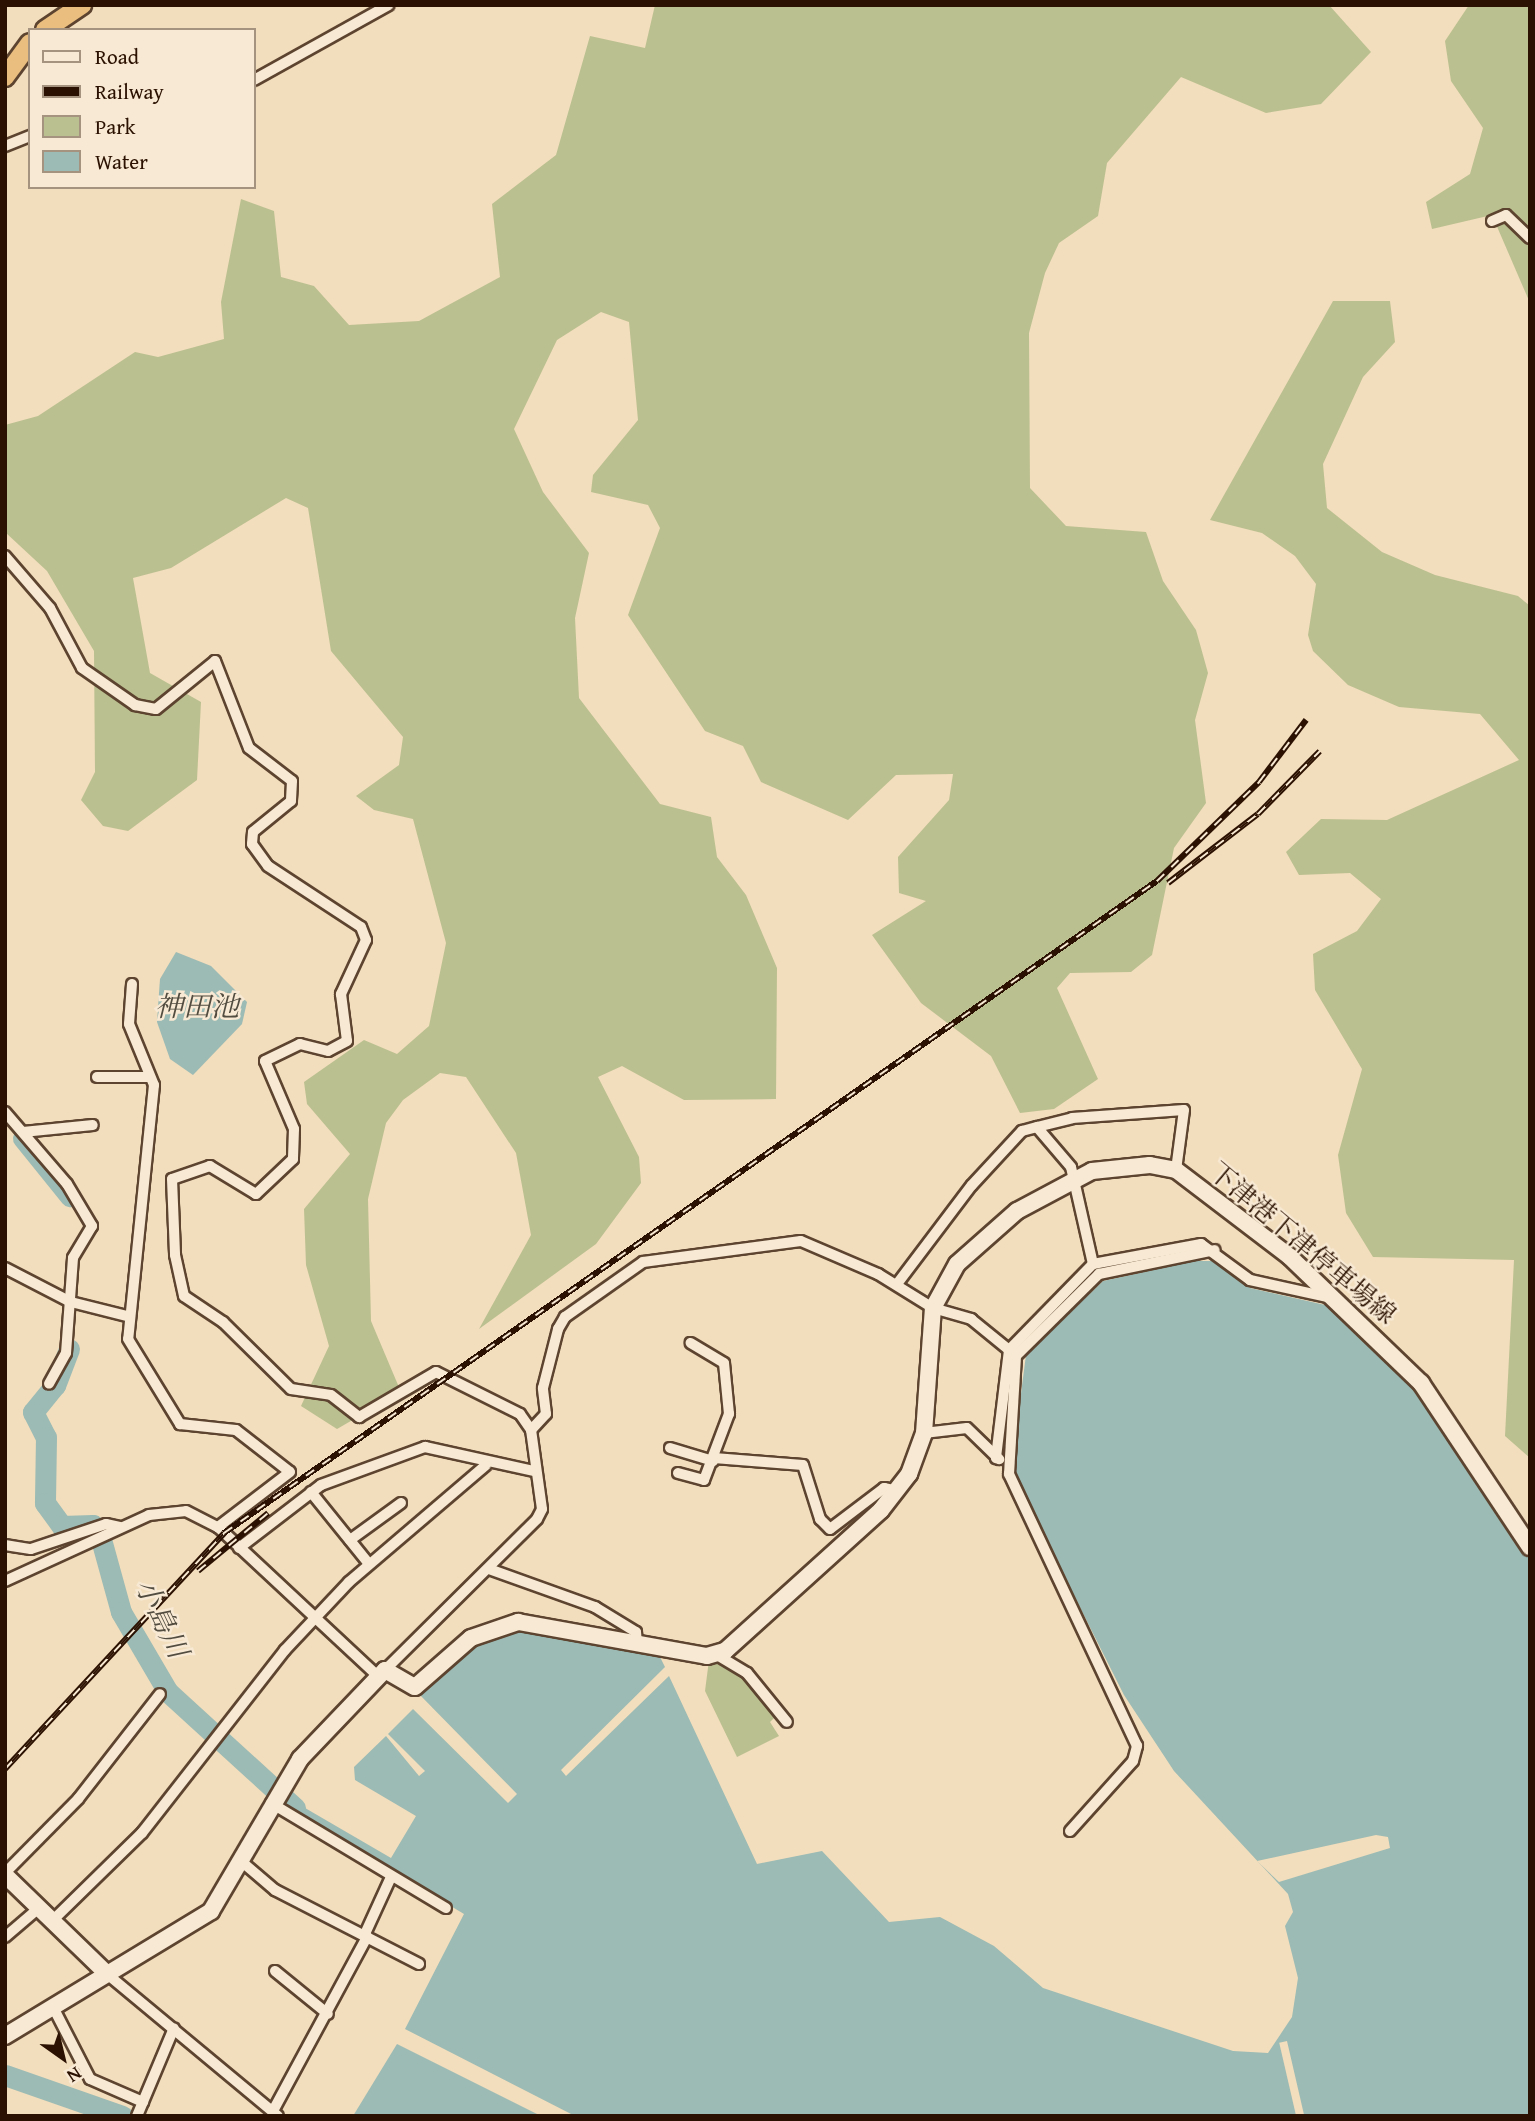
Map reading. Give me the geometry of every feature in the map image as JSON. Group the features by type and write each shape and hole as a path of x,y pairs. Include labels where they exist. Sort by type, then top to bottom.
{"highway":[{"path":"48,28 82,5"},
{"path":"5,77 28,46"}],"main road":[{"name":"下津港下津停車場線","path":"717,1655 898,1490 924,1433 933,1308 957,1264 985,1235 1073,1180 1116,1166 1176,1170 1335,1296 1421,1383 1530,1547"},
{"path":"5,2036 211,1911 274,1798 309,1748 382,1673 415,1687 471,1638 518,1622 717,1655"},
{"path":"5,1874 107,1974"}],"street":[{"path":"256,79 389,5"},
{"path":"5,146 28,137"},
{"path":"1492,221 1506,215 1530,238"},
{"path":"5,556 50,608 82,668 135,705 156,709 215,661 249,748 292,781 291,802 253,832 252,844 268,866 360,927 366,940 341,993 347,1041 328,1051 300,1044 265,1061 294,1129 293,1159 256,1194 210,1166 172,1179 175,1255 184,1296 223,1322 291,1389 331,1395 359,1417 436,1372 520,1414 531,1430 534,1471 542,1509 489,1569 382,1673 316,1619 218,1527 176,1510 120,1528 5,1581"},
{"path":"132,985 129,1024 154,1091 143,1149 144,1219 127,1316 130,1344 180,1424 236,1430 289,1472 218,1527"},
{"path":"97,1077 149,1077"},
{"path":"897,1284 972,1185 1022,1131 1184,1110 1176,1170"},
{"path":"6,1114 67,1184 92,1226 73,1258 66,1353 49,1384"},
{"path":"23,1132 93,1125"},
{"path":"1037,1127 1071,1167 1093,1264"},
{"path":"531,1430 546,1414 543,1388 565,1317 643,1262 801,1241 897,1284 933,1308 971,1319 1009,1350"},
{"path":"1001,1460 1009,1350 1093,1264 1201,1244 1215,1250 1250,1280 1335,1296"},
{"path":"1001,1460 1016,1356 1099,1274 1215,1250"},
{"path":"5,1268 71,1302 127,1316"},
{"path":"678,1473 702,1482 729,1414 728,1373 718,1354 691,1343"},
{"path":"924,1433 967,1428 1001,1460 1137,1746 1133,1762 1070,1831"},
{"path":"239,1548 312,1492 425,1447 486,1465 534,1471"},
{"path":"670,1448 713,1459 803,1465 820,1519 831,1529 884,1488 898,1490"},
{"path":"52,1921 142,1833 316,1619 369,1564 486,1465"},
{"path":"312,1492 369,1564"},
{"path":"350,1540 401,1503"},
{"path":"5,1545 32,1549 106,1524 120,1528"},
{"path":"489,1569 595,1607 636,1632 637,1643"},
{"path":"717,1655 747,1673 787,1722"},
{"path":"5,1874 78,1799 160,1694"},
{"path":"274,1798 391,1877 446,1908"},
{"path":"241,1861 275,1890 419,1964"},
{"path":"107,1974 276,2112 328,2014 391,1877"},
{"path":"5,1937 39,1908"},
{"path":"275,1971 328,2014"},
{"path":"53,2007 90,2079 140,2109 174,2028"}],"green space":[{"path":"655,5 1329,5 1371,52 1321,104 1266,113 1181,77 1107,163 1098,216 1059,243 1045,273 1029,333 1030,488 1066,526 1146,532 1163,581 1196,630 1208,673 1195,720 1206,803 1174,848 1152,955 1131,972 1070,973 1057,988 1098,1079 1054,1109 1020,1113 991,1056 921,1003 872,935 926,901 899,893 898,857 949,800 953,774 896,775 848,820 761,782 743,746 705,731 628,615 660,528 648,505 591,492 593,475 638,420 629,322 601,312 557,340 514,429 543,492 589,553 575,618 579,698 660,804 711,817 717,857 746,895 777,968 776,1099 684,1100 622,1066 598,1077 639,1157 641,1183 596,1244 479,1329 531,1235 516,1153 466,1077 440,1073 403,1100 386,1123 368,1199 371,1321 401,1392 337,1429 301,1406 329,1346 306,1265 304,1209 350,1154 307,1104 304,1082 364,1040 397,1054 429,1026 446,943 413,819 374,810 356,796 399,765 403,737 331,651 308,508 286,498 171,568 133,578 150,673 201,702 197,780 128,831 103,826 81,800 95,772 94,651 47,571 5,532 5,425 38,416 135,352 158,357 224,339 221,302 241,199 274,211 281,277 314,286 349,325 419,321 500,277 492,204 556,155 590,36 645,48"},
{"path":"1469,5 1530,5 1530,303 1492,215 1432,229 1426,202 1470,174 1483,128 1451,81 1445,41"},
{"path":"1333,301 1390,301 1395,342 1363,377 1323,464 1327,508 1382,552 1435,575 1518,596 1530,606 1530,1458 1505,1436 1514,1260 1373,1257 1346,1213 1338,1155 1362,1069 1315,990 1313,954 1357,931 1381,899 1350,873 1299,875 1286,852 1321,819 1387,820 1519,760 1480,714 1399,707 1348,685 1313,651 1308,635 1316,584 1295,556 1262,533 1210,520"},
{"path":"709,1660 746,1676 777,1715 770,1722 779,1736 737,1757 705,1691"}],"water":[{"name":"神田池","path":"176,952 211,966 247,1002 242,1024 193,1075 170,1059 157,1022 160,979"},
{"path":"1194,1261 1217,1261 1250,1288 1334,1307 1404,1372 1530,1558 1530,2116 575,2116 405,2029 464,1914 277,1802 281,1794 391,1858 416,1816 355,1780 354,1767 386,1736 419,1776 425,1771 388,1734 413,1709 508,1803 517,1794 420,1695 471,1646 525,1629 659,1655 665,1667 561,1770 566,1776 669,1676 757,1864 822,1851 889,1922 940,1917 994,1946 1043,1988 1233,2051 1268,2053 1292,2017 1298,1978 1285,1926 1293,1912 1288,1894 1174,1771 1124,1695 1011,1470 1026,1355 1103,1281"},
{"path":"397,2044 541,2116 353,2116"}],"pier":[{"path":"1376,1835 1388,1837 1390,1848 1279,1882 1257,1861"},
{"path":"1287,2041 1304,2116 1296,2116 1279,2043"}],"waterway":[{"name":"小島川","path":"23,1138 70,1196"},
{"name":"小島川","path":"69,1349 55,1385 33,1412 46,1437 45,1503 62,1526 93,1525 99,1532 121,1612 168,1692 295,1808"},
{"path":"5,2075 122,2116"}],"railway":[{"path":"5,1769 224,1533 1157,881 1259,782 1306,720"},
{"path":"1168,883 1258,814 1320,751"},
{"path":"198,1571 268,1513"}]}
